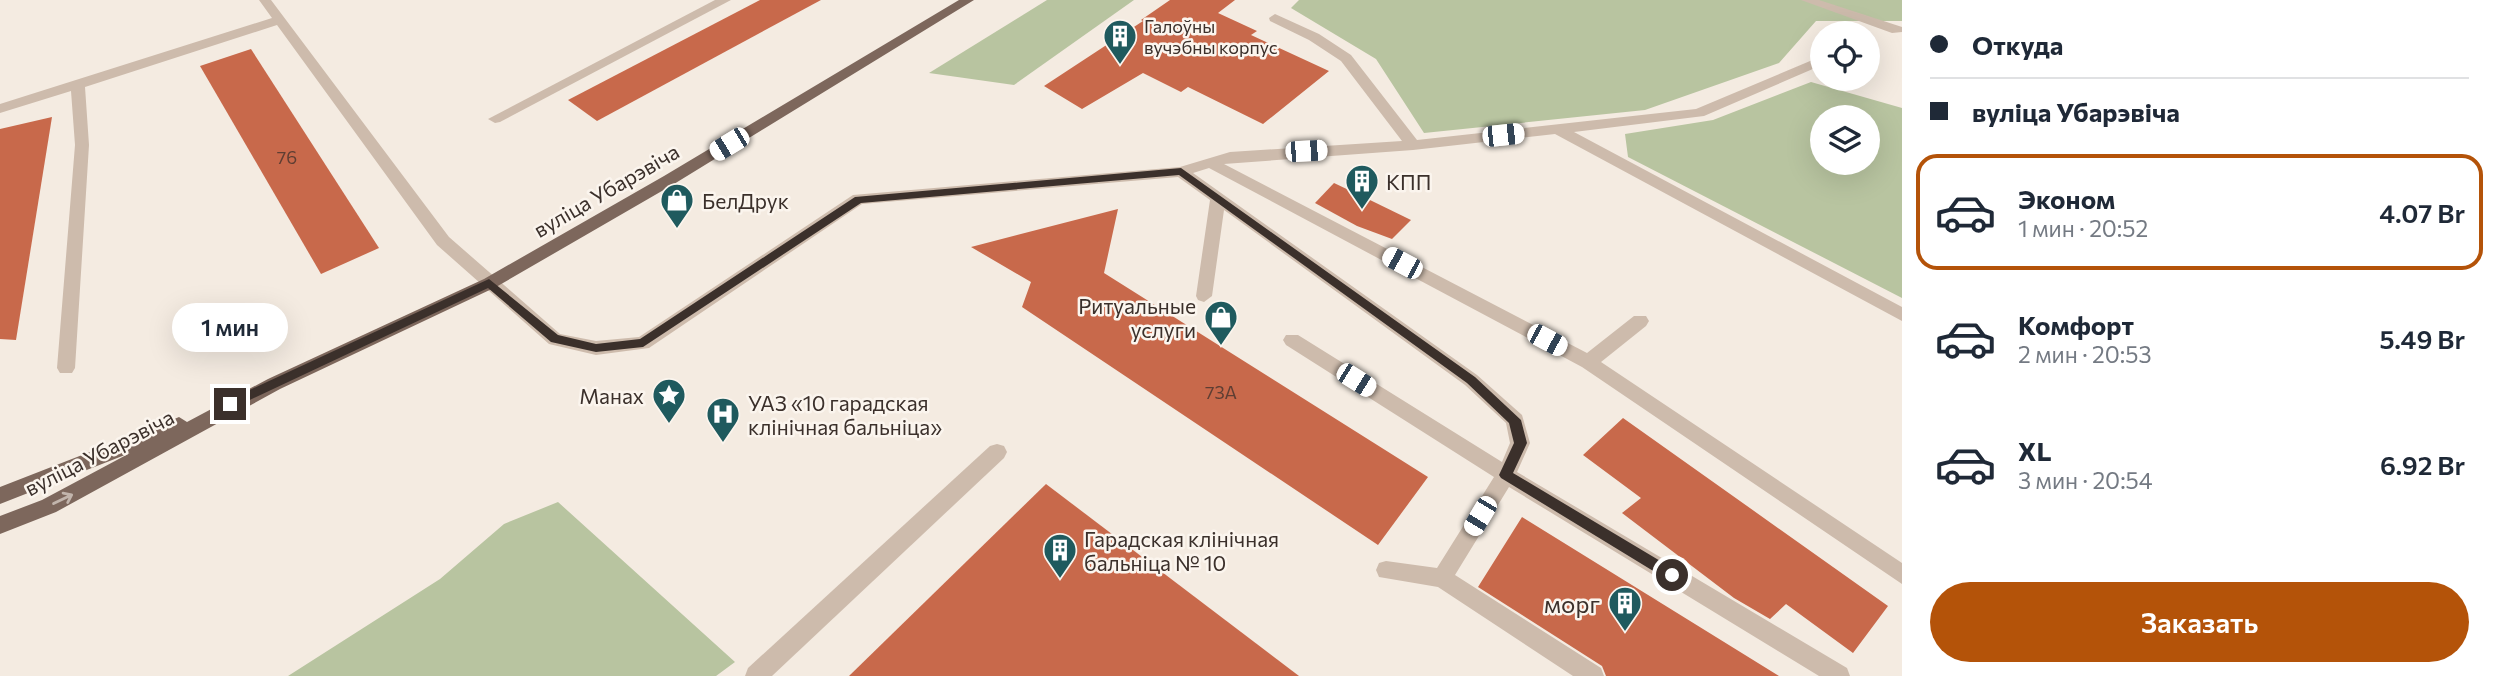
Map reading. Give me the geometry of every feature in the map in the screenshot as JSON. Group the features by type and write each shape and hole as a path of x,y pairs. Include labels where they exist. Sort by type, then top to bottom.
{"main road":[{"name":"вуліца Убарэвіча","path":"0,496 68,471 254,394 489,283 668,180 968,0"},
{"name":"вуліца Убарэвіча","path":"0,525 49,506 91,485 254,394"}],"street":[{"path":"265,0 443,240 555,339 596,348 643,343 858,200 1181,172 1209,162 1280,152 1413,145 1699,113 1810,65"},
{"path":"495,119 725,0"},
{"path":"1807,0 1899,31"},
{"path":"1275,18 1314,37 1346,58 1413,145"},
{"path":"0,109 280,20"},
{"path":"1880,33 1899,31"},
{"path":"66,368 82,145 78,86"},
{"path":"1558,129 1902,314"},
{"path":"1209,162 1588,362 1902,575"},
{"path":"1181,172 1471,380 1515,420 1520,443 1506,475 1443,578"},
{"path":"1204,296 1218,196"},
{"path":"1588,362 1640,321"},
{"path":"1292,340 1506,475 1839,676"},
{"path":"756,676 997,452"},
{"path":"1386,570 1443,578 1593,676"}],"green space":[{"path":"1047,0 1134,0 1014,85 929,73"},
{"path":"1299,0 1902,0 1902,21 1810,21 1810,28 1779,63 1645,110 1424,133 1376,59 1291,8"},
{"path":"1810,82 1810,91 1842,91 1902,108 1902,298 1628,157 1625,134 1713,120"},
{"path":"558,502 735,662 716,676 288,676 440,579 504,524"}],"building":[{"path":"760,0 821,0 597,121 568,100"},
{"name":"Галоўны вучэбны корпус","path":"1170,0 1235,0 1218,13 1257,31 1251,35 1329,71 1263,124 1188,87 1181,92 1143,73 1082,109 1044,86 1143,21 1141,20"},
{"path":"251,49 379,248 321,274 200,66"},
{"path":"52,117 16,340 0,339 0,129"},
{"name":"КПП","path":"1334,183 1411,220 1392,239 1357,226 1315,203"},
{"path":"1118,209 1104,273 1428,477 1378,545 1022,307 1031,282 971,247"},
{"path":"1623,418 1888,606 1853,653 1786,604 1770,619 1734,598 1622,513 1641,498 1583,455"},
{"name":"Гарадская клінічная бальніца № 10","path":"1046,484 1299,676 849,676"},
{"name":"морг","path":"1522,517 1779,676 1606,676 1602,666 1478,587"}],"place":[{"name":"Галоўны вучэбны корпус","path":"1120,66"},
{"name":"КПП","path":"1362,211"},
{"name":"БелДрук","path":"677,230"},
{"name":"Ритуальные услуги","path":"1221,347"},
{"name":"Манах","path":"669,425"},
{"name":"УАЗ «10 гарадская клінічная бальніца»","path":"723,444"},
{"name":"Гарадская клінічная бальніца № 10","path":"1060,580"},
{"name":"морг","path":"1625,633"}],"route":[{"path":"230,404 489,283 555,339 596,348 643,343 858,200 1181,172 1471,380 1515,420 1520,443 1506,475 1672,575"}]}
